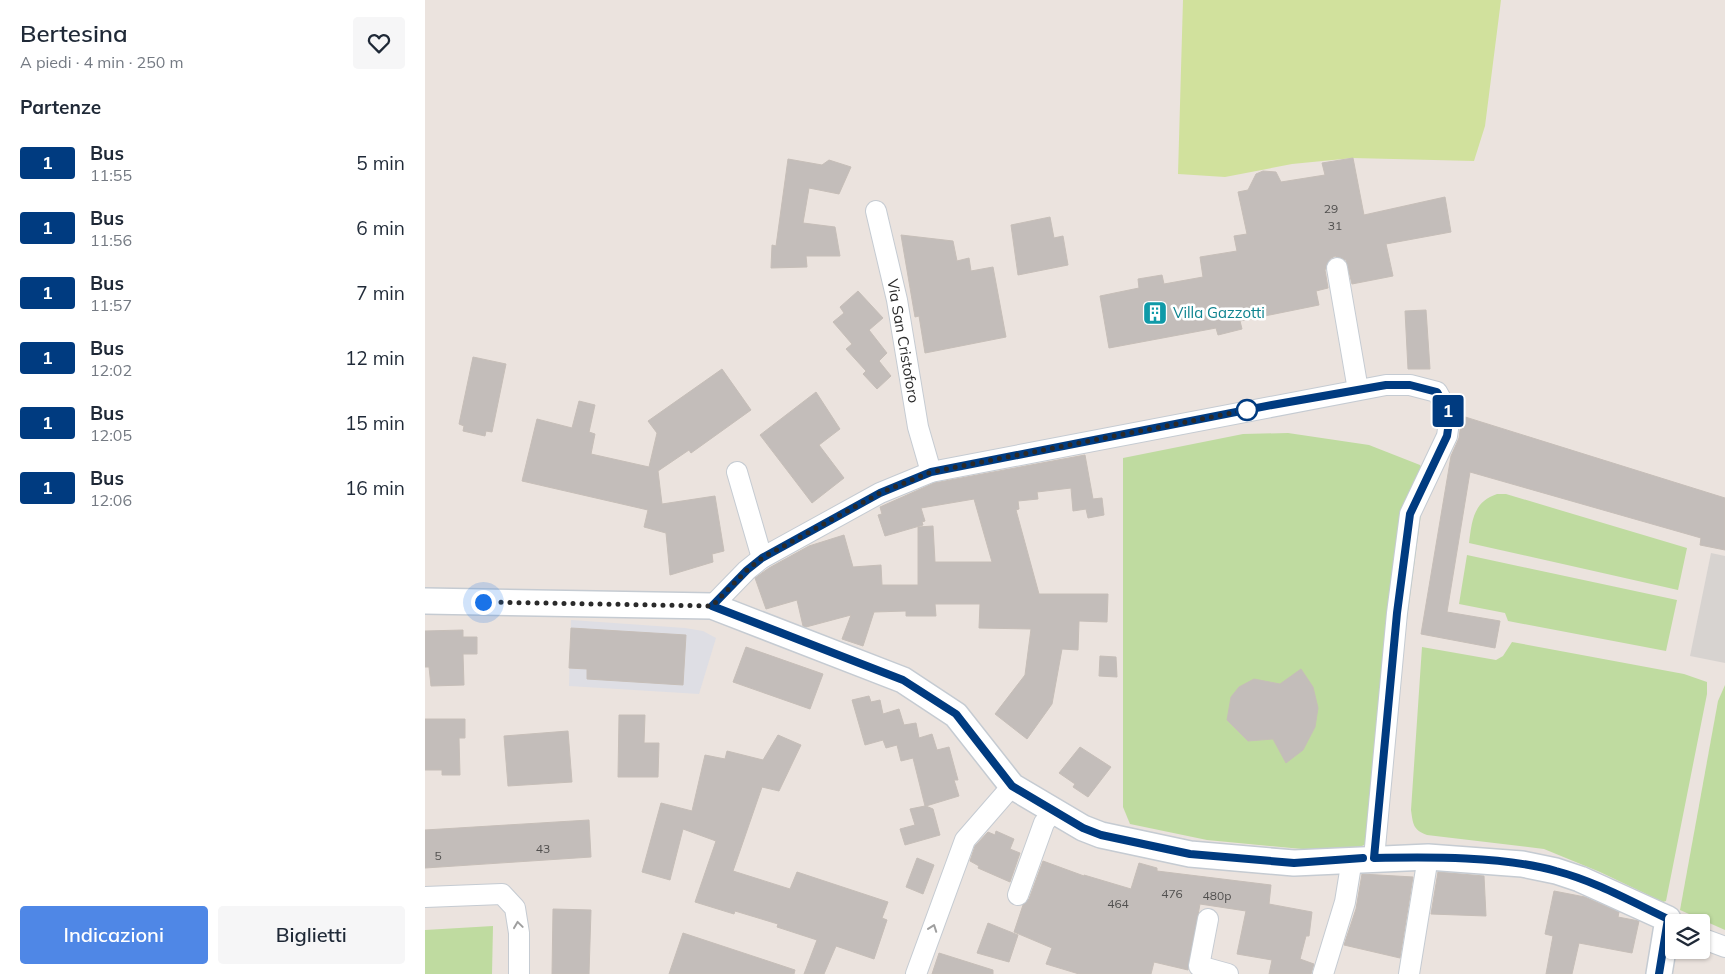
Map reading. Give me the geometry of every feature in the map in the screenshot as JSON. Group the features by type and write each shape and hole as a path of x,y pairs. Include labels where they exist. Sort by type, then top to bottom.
{"street":[{"name":"Via San Cristoforo","path":"876,211 897,300 918,427 931,472"},
{"path":"1337,268 1358,390"},
{"path":"712,606 747,570 762,558 880,493 931,472 1386,385 1410,385 1437,392 1450,415 1447,436 1410,514 1363,858 1345,902 1323,974"},
{"path":"737,472 762,558"},
{"path":"425,601 712,606 903,680 956,714 1012,786 1083,828 1101,835 1190,854 1294,863 1363,858 1428,857 1521,864 1556,870 1665,918"},
{"path":"916,974 965,840 1012,786"},
{"path":"1018,895 1044,823 1053,811"},
{"path":"1409,974 1428,857"},
{"path":"425,897 502,894 515,908 519,933 519,974"},
{"path":"1208,919 1199,966 1228,974"},
{"path":"1710,941 1725,947"},
{"path":"1659,974 1665,948"}],"shaded area":[{"path":"1711,553 1725,556 1725,663 1690,656"},
{"path":"571,620 685,628 703,631 716,638 699,694 569,686"}],"green space":[{"path":"1183,0 1501,0 1485,126 1474,161 1353,158 1292,164 1225,177 1178,174"},
{"path":"1288,433 1369,445 1420,465 1426,476 1378,838 1354,850 1302,849 1207,840 1130,824 1123,807 1123,458 1243,434"},
{"path":"1497,494 1506,494 1687,548 1678,590 1469,543 1473,520 1478,507"},
{"path":"1467,555 1677,600 1666,651 1508,621 1505,613 1459,604"},
{"path":"1512,642 1684,674 1707,682 1707,694 1666,901 1663,902 1600,872 1544,849 1427,835 1416,829 1411,810 1422,647 1496,660 1503,656"},
{"path":"1725,685 1725,930 1710,923 1710,914 1689,914 1680,910 1718,701"},
{"path":"493,926 492,974 425,974 425,930"}],"building":[{"path":"1353,158 1364,215 1445,197 1451,232 1386,244 1393,276 1352,284 1346,260 1335,256 1330,259 1325,270 1328,288 1316,291 1319,305 1240,321 1242,329 1218,335 1216,328 1109,348 1100,296 1139,288 1138,279 1162,275 1164,284 1203,277 1200,257 1237,251 1234,236 1247,234 1238,192 1248,190 1256,174 1263,171 1276,172 1281,182 1325,175 1322,163"},
{"path":"788,159 822,165 829,160 851,167 839,194 809,188 803,223 835,227 840,256 806,256 807,267 771,268 772,245 776,246"},
{"path":"1050,217 1054,238 1063,236 1068,265 1018,275 1011,225"},
{"path":"901,235 953,241 957,261 969,258 971,271 993,267 1006,337 925,353 919,316 915,317"},
{"path":"858,291 883,318 869,330 887,353 879,361 891,376 877,389 863,374 866,371 846,349 852,344 833,322 844,313 840,307"},
{"path":"1426,310 1430,369 1408,369 1405,311"},
{"path":"473,357 506,364 492,432 486,431 485,436 463,431 464,426 459,424"},
{"path":"722,369 751,410 691,453 689,450 658,471 662,504 715,496 724,551 712,554 713,562 670,575 666,533 644,527 648,510 522,481 537,419 572,428 579,401 595,405 589,432 595,434 591,454 649,467 657,433 648,421"},
{"path":"816,392 840,429 819,445 844,478 812,503 760,435"},
{"path":"1462,416 1725,498 1725,550 1700,545 1701,538 1470,472 1447,612 1500,621 1495,648 1421,634 1451,456 1459,438"},
{"path":"1085,455 1093,499 1102,498 1104,515 1088,518 1086,509 1073,511 1071,488 1037,492 1038,499 1018,501 1019,509 1016,510 1039,594 1108,594 1107,622 1079,621 1078,650 1062,649 1052,704 1027,739 995,714 1025,675 1031,629 979,628 980,604 935,604 936,616 906,616 906,611 874,612 863,646 842,639 851,615 806,627 803,626 797,600 766,609 755,578 809,546 844,535 853,567 881,565 882,585 918,585 918,527 933,526 935,562 992,562 974,499 921,508 925,521 922,522 923,525 885,536 878,515 882,514 880,507 934,483"},
{"path":"571,628 686,635 683,685 587,679 587,669 569,668"},
{"path":"463,630 463,637 477,637 477,654 463,654 464,685 431,686 429,667 425,667 425,631"},
{"path":"746,647 823,674 810,709 733,682"},
{"path":"1100,656 1116,657 1117,677 1099,676"},
{"path":"1301,669 1313,687 1318,708 1315,727 1303,750 1286,763 1273,739 1248,741 1227,720 1231,697 1239,687 1254,679 1280,684"},
{"path":"869,696 871,702 880,700 883,714 899,709 904,725 916,723 919,738 932,734 937,750 949,747 958,780 954,780 959,796 926,806 933,809 940,835 905,845 900,829 915,825 910,809 925,806 913,758 901,761 897,745 886,748 883,740 865,745 852,700"},
{"path":"619,715 645,715 644,743 659,743 658,777 618,777"},
{"path":"425,719 465,719 465,738 459,738 460,775 442,775 442,770 425,770"},
{"path":"568,731 572,782 508,786 504,736"},
{"path":"778,735 801,745 779,791 762,787 733,871 790,889 797,872 888,902 882,918 887,920 874,959 836,946 824,974 804,974 817,940 777,927 778,924 735,911 734,914 695,902 716,841 683,829 670,880 642,872 661,803 692,811 705,755 725,759 727,751 763,760"},
{"path":"1080,747 1111,767 1088,797 1073,787 1075,784 1059,773"},
{"path":"589,820 591,857 425,868 425,830"},
{"path":"996,831 1014,839 1010,849 1020,853 1010,882 978,868 979,866 970,861 975,846 988,832 995,835"},
{"path":"917,858 934,865 923,894 906,887"},
{"path":"1043,861 1084,876 1131,889 1139,863 1157,868 1157,871 1271,885 1269,904 1312,912 1309,936 1306,936 1300,959 1314,964 1311,974 1269,974 1272,960 1237,954 1246,911 1200,904 1188,970 1154,962 1151,974 1079,974 1046,964 1052,948 1014,932 1023,905 1029,899"},
{"path":"1438,872 1484,876 1486,916 1431,914"},
{"path":"1362,874 1413,877 1400,958 1344,945 1356,909"},
{"path":"1554,891 1585,897 1619,912 1618,917 1639,921 1632,953 1579,943 1572,974 1546,974 1553,936 1545,934"},
{"path":"553,909 591,910 589,974 552,974"},
{"path":"988,923 1018,935 1009,962 977,953"},
{"path":"683,933 795,970 794,974 669,974"},
{"path":"939,953 993,970 993,974 932,974"}],"bus line":[{"name":"1","path":"1363,858 1294,863 1190,854 1101,835 1083,828 1012,786 956,714 903,680 712,606 747,570 762,558 880,493 931,472 1272,405 1386,385 1410,385 1437,392 1450,415 1447,436 1410,514 1397,613 1374,858 1428,857 1521,864 1556,870 1580,879 1668,919 1659,974"}],"place":[{"name":"Villa Gazzotti","path":"1155,313"}],"route":[{"path":"483,602 712,606 747,570 762,558 880,493 931,472 1247,410"}]}
